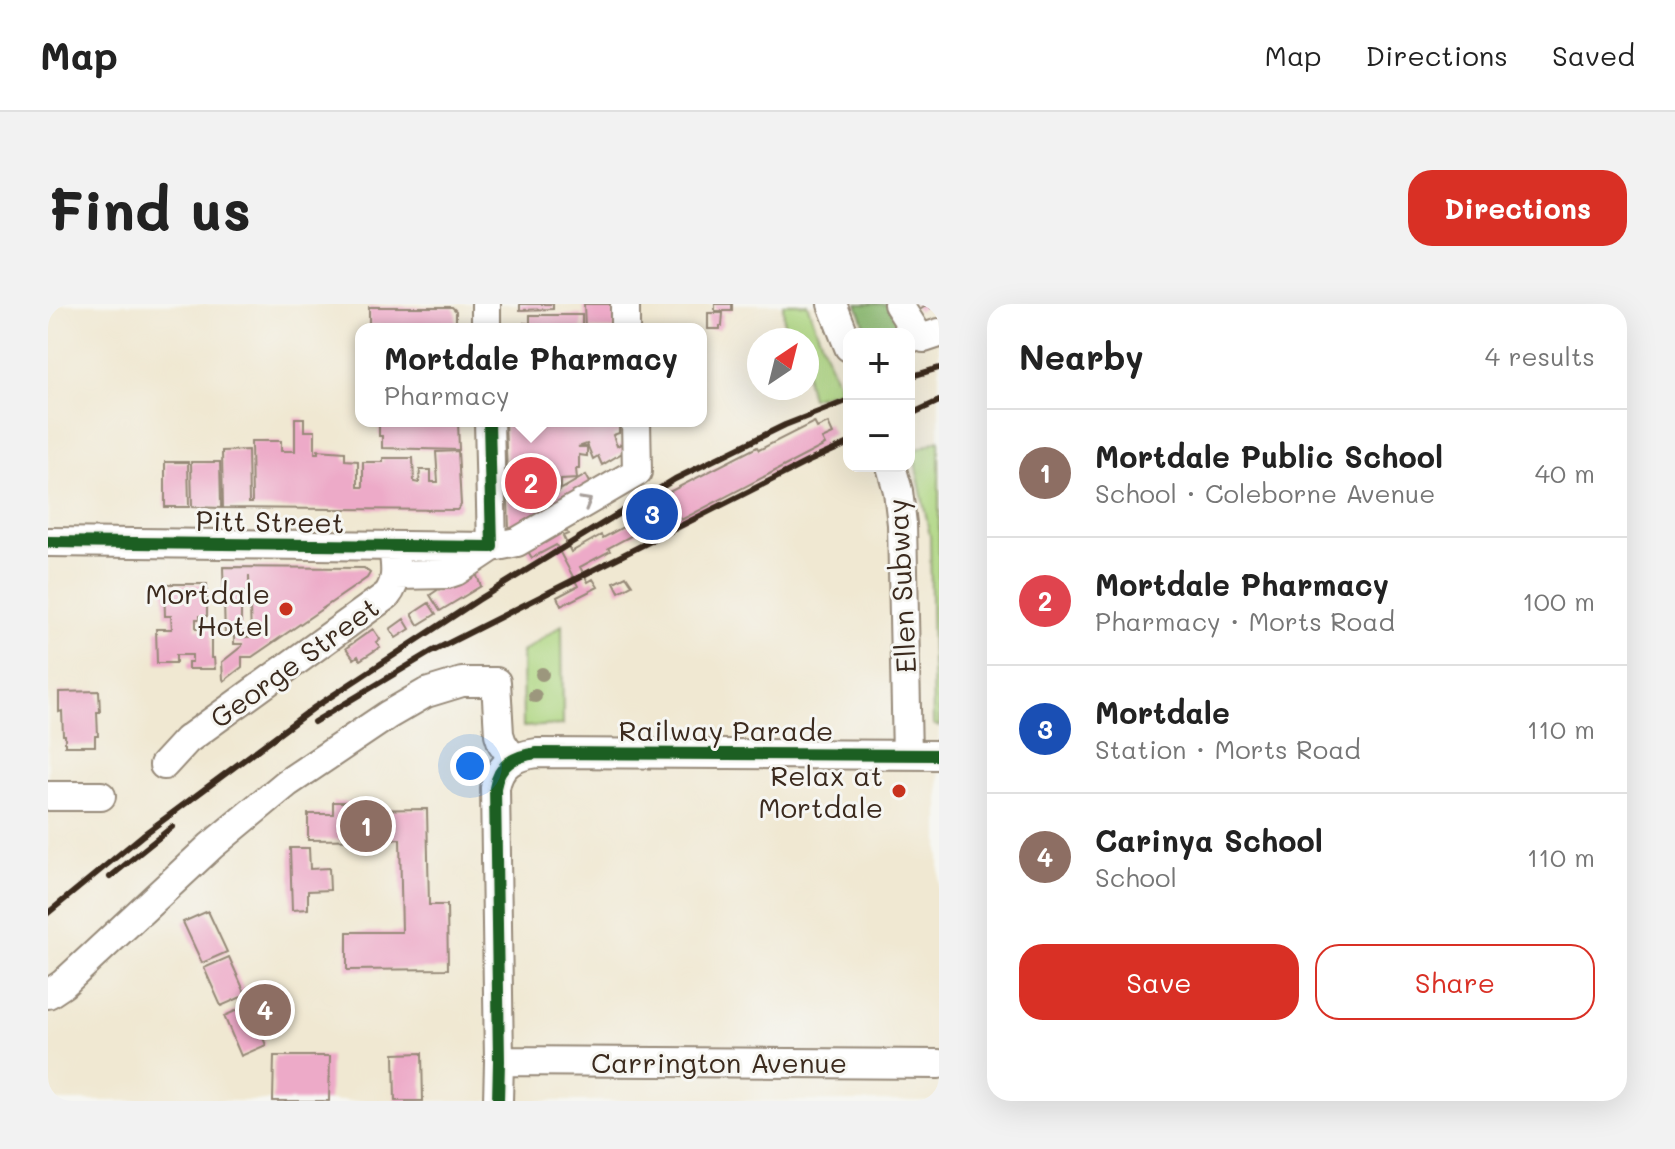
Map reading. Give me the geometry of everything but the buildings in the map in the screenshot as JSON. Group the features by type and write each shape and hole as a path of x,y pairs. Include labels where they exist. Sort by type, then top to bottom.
{"street":[{"path":"832,304 843,332"},
{"path":"898,304 921,337 939,333"},
{"path":"489,427 492,547"},
{"path":"396,575 456,571 492,547 517,542 637,472 636,427"},
{"name":"Ellen Subway","path":"893,472 902,524 907,755"},
{"name":"Pitt Street","path":"48,542 492,547"},
{"name":"George Street","path":"164,765 187,740 387,595 396,575 393,546"},
{"path":"48,994 63,984 211,846 287,783 426,693 462,682 496,682 499,734 513,759 499,772 495,788 498,1101"},
{"name":"Railway Parade","path":"513,759 537,753 939,755"},
{"path":"48,796 101,796"},
{"name":"Carrington Avenue","path":"499,1061 939,1064"}],"green space":[{"path":"783,304 807,304 816,328 784,328"},
{"path":"857,304 888,304 903,328 866,328"},
{"path":"819,335 840,390 819,396"},
{"path":"939,440 939,727 933,724 930,536 915,450"},
{"path":"562,625 563,725 523,727 522,652"}],"railway":[{"path":"915,375 939,368"},
{"path":"915,412 939,401"},
{"path":"48,913 143,835 315,707 478,600 675,479 785,425 843,402"},
{"path":"314,722 431,652 843,446"},
{"path":"110,877 172,827"}],"cycle path":[{"path":"48,542 492,547 489,427"},
{"path":"498,1101 495,788 500,773 509,763 521,756 537,753 939,755"}],"place":[{"name":"Mortdale Pharmacy","path":"531,483"},
{"name":"Mortdale","path":"652,514"},
{"name":"Mortdale Hotel","path":"286,609"},
{"name":"Relax at Mortdale","path":"899,791"},
{"name":"Mortdale Public School","path":"366,826"},
{"name":"Carinya School","path":"265,1010"}]}
